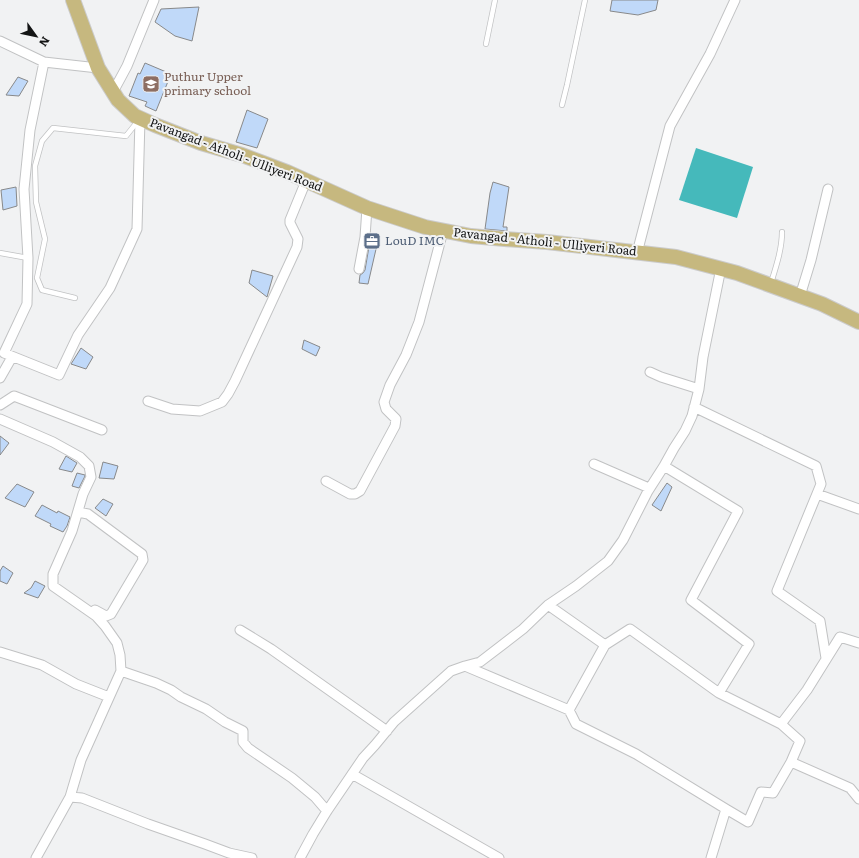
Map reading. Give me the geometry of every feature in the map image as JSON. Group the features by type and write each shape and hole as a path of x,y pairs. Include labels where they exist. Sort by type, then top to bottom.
{"main road":[{"name":"Pavangad - Atholi - Ulliyeri Road","path":"73,0 98,68 118,100 140,119 201,143 242,155 287,172 367,208 425,227 471,236 505,240 547,242 676,257 721,268 771,285 822,304 859,322"}],"street":[{"path":"113,92 127,66 154,0"},
{"path":"637,253 670,126 710,54 735,0"},
{"path":"0,41 44,62 98,68"},
{"path":"44,62 30,130 24,188 28,258 27,304 4,353 59,375 78,335 110,288 137,229 140,119"},
{"path":"148,401 172,409 200,411 222,402 228,394 297,247 298,239 290,220 306,181"},
{"path":"800,296 828,188"},
{"path":"359,269 365,237 367,208"},
{"path":"326,481 350,494 355,494 360,491 395,426 396,419 386,409 384,402 390,385 406,355 419,322 444,230"},
{"path":"300,858 327,811 352,774 363,758 386,731 451,672 480,662 523,629 548,605 576,586 608,561 623,540 650,488 685,431 692,416 699,389 703,357 721,268"},
{"path":"0,378 12,357"},
{"path":"650,372 699,389"},
{"path":"0,405 14,396 102,430"},
{"path":"694,407 816,466 821,484 777,591 820,621 826,658"},
{"path":"0,419 53,442 80,457 89,466 90,477 83,494 72,531 54,574 53,586 92,613 105,626 117,643 120,655 121,671 80,760 70,797 36,858"},
{"path":"594,464 650,488"},
{"path":"664,466 738,511 691,600 749,644 719,693"},
{"path":"817,494 859,509"},
{"path":"78,512 88,514 142,554 143,560 111,614 106,616 95,610 92,613"},
{"path":"548,605 605,645"},
{"path":"465,666 569,710 576,724 636,754 748,822 761,792 773,793 792,762 800,741 781,724 719,693 630,629 605,645 569,710"},
{"path":"240,630 271,649 386,731"},
{"path":"781,724 807,690 840,637 859,643"},
{"path":"0,652 42,665 76,684 109,697"},
{"path":"121,671 161,686 206,709 225,722 243,731 243,742 248,748 292,778 314,796 327,811"},
{"path":"792,762 850,788 859,799"},
{"path":"352,774 499,858"},
{"path":"70,797 82,798 148,824 229,853 252,858"},
{"path":"711,858 726,809"}],"lane":[{"path":"486,44 495,0"},
{"path":"562,106 585,0"},
{"path":"75,298 42,290 37,278 45,239 36,202 35,174 35,166 42,141 53,128 126,136 140,119"},
{"path":"771,285 781,247 782,232"},
{"path":"0,253 28,258"}],"water":[{"path":"696,148 753,167 737,218 679,200"}],"building":[{"path":"612,0 658,0 656,10 638,15 610,11"},
{"path":"199,7 192,41 175,36 155,22 161,9"},
{"name":"Puthur Upper primary school","path":"145,63 171,74 156,111 145,106 147,102 129,96 138,73 140,74"},
{"path":"18,77 28,81 19,96 6,95"},
{"path":"247,110 268,119 257,148 236,142"},
{"path":"493,182 509,187 503,227 507,227 507,231 485,229"},
{"path":"16,187 17,206 3,210 1,190"},
{"path":"371,235 379,236 368,284 359,283 360,275 365,270"},
{"path":"252,270 273,276 267,297 249,283"},
{"path":"304,340 320,347 316,356 302,349"},
{"path":"81,348 93,357 86,369 71,364"},
{"path":"0,436 9,443 0,455"},
{"path":"66,456 77,463 72,472 59,469"},
{"path":"103,462 118,466 114,479 99,478"},
{"path":"77,473 85,475 79,488 72,486"},
{"path":"667,483 672,487 661,511 652,505"},
{"path":"17,484 34,492 25,507 5,498"},
{"path":"103,499 113,504 106,516 95,508"},
{"path":"42,505 57,513 58,511 70,517 63,532 50,526 51,524 35,516"},
{"path":"3,566 13,573 7,584 0,581 0,571"},
{"path":"35,581 45,586 38,598 24,593 31,588"}],"place":[{"name":"Puthur Upper primary school","path":"151,84"},
{"name":"LouD IMC","path":"372,241"}]}
